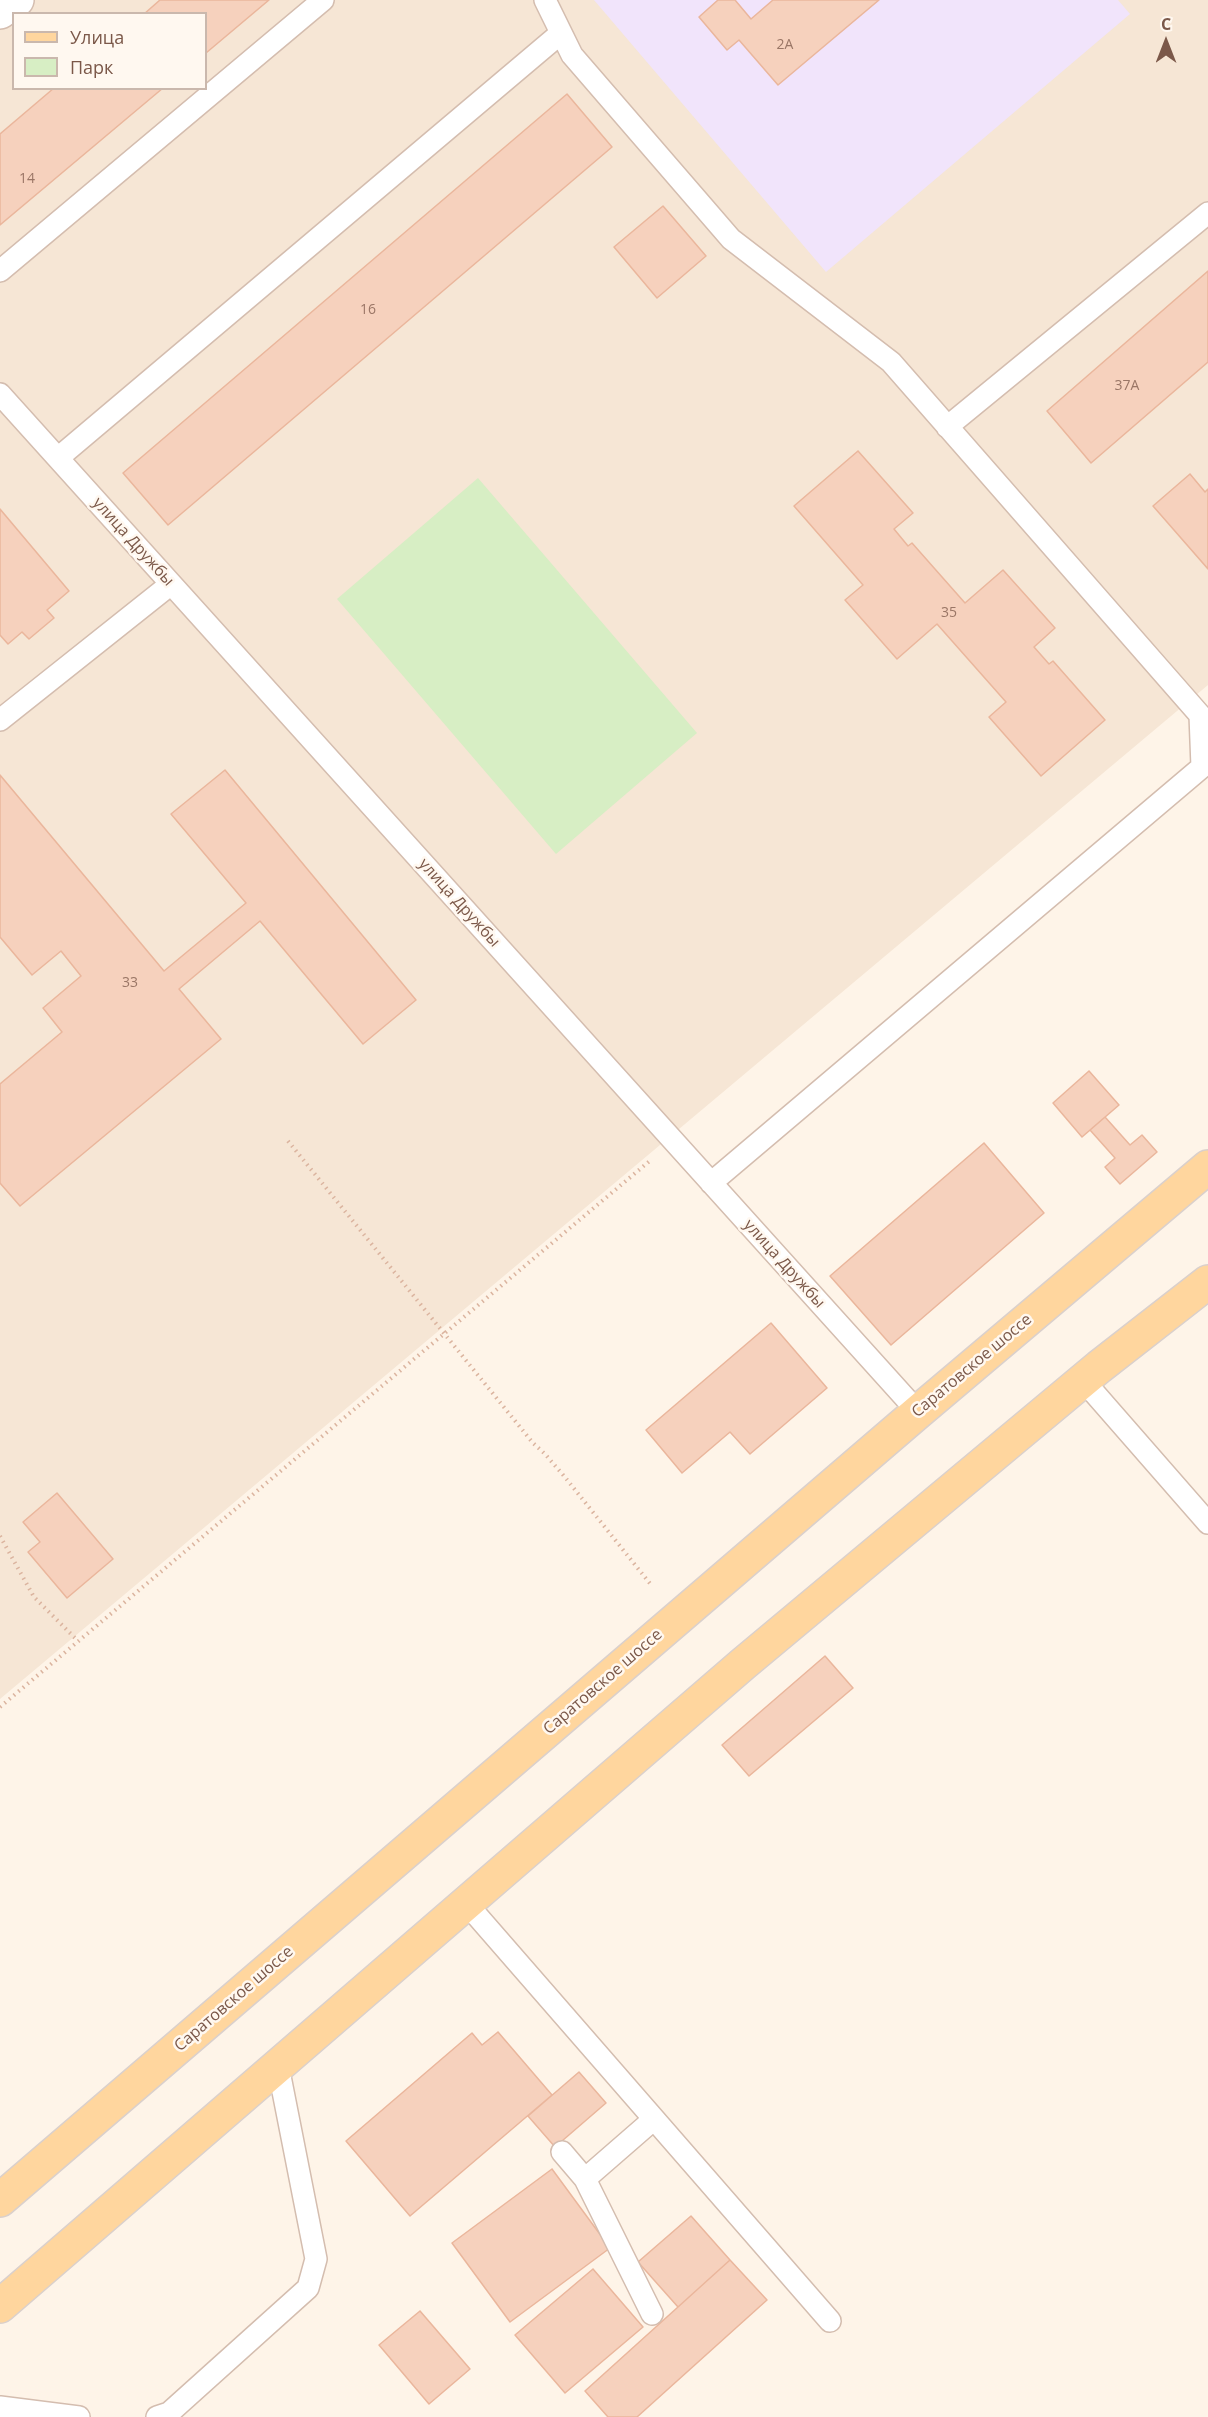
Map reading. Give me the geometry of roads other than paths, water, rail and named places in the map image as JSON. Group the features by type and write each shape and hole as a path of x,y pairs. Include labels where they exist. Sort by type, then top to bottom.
{"main road":[{"name":"Саратовское шоссе","path":"0,2200 918,1412 1208,1167"},
{"path":"0,2306 742,1664 1083,1380 1208,1282"}],"street":[{"path":"0,12 17,0"}],"lane":[{"path":"0,271 323,0"},
{"path":"545,0 572,55 731,240 891,362 1200,715 1202,767 711,1183"},
{"path":"58,458 561,33"},
{"path":"947,427 1208,213"},
{"name":"улица Дружбы","path":"0,394 918,1412"},
{"path":"0,720 171,584"},
{"path":"1083,1380 1208,1523"},
{"path":"466,1903 830,2321"},
{"path":"157,2417 169,2413 308,2288 316,2259 278,2066"},
{"path":"585,2179 654,2119"},
{"path":"562,2152 585,2179 652,2314"},
{"path":"0,2407 79,2417"}]}
